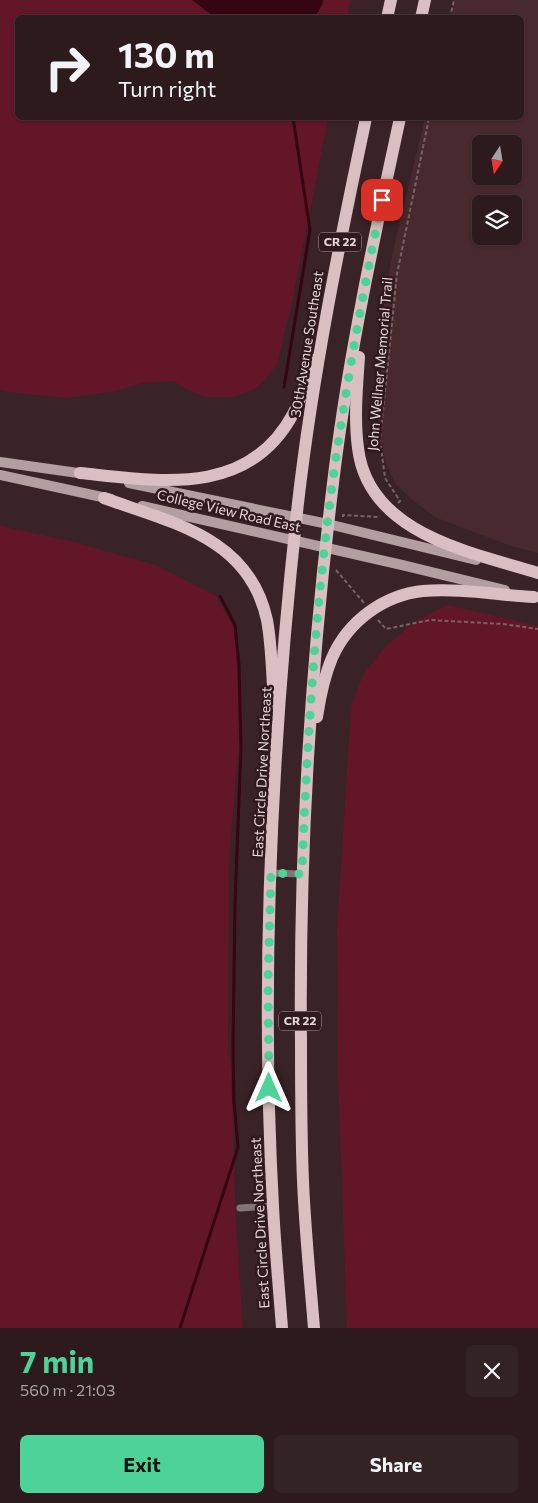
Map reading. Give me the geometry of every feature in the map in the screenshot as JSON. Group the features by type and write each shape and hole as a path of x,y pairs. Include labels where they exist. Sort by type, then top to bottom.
{"main road":[{"path":"388,15 391,0"},
{"path":"422,15 425,0"},
{"name":"30th Avenue Southeast","path":"297,518 307,436 332,282 366,120"},
{"name":"CR 22","path":"314,1328 302,1162 300,978 305,784 325,547 334,526 346,393 363,295 400,120"},
{"path":"80,473 141,479 201,479 247,464 260,455 279,436 300,399 316,348 332,282"},
{"path":"363,295 357,401 358,450 367,479 390,510 408,525 430,537 538,573"},
{"name":"College View Road East","path":"0,462 80,473 190,494 538,573"},
{"name":"College View Road East","path":"0,475 325,547 536,598"},
{"path":"104,498 206,537 227,552 249,576 258,593 267,620 276,744"},
{"name":"East Circle Drive Northeast","path":"282,1328 273,1206 268,1033 276,744 297,518"},
{"path":"305,784 320,696 328,667 343,638 370,611 402,595 424,591 536,598"}],"lane":[{"path":"271,873 302,874"},
{"path":"240,1208 273,1206"}],"path":[{"path":"451,15 454,0"},
{"name":"John Wellner Memorial Trail","path":"390,510 400,501 385,478 380,440 396,283 430,120"},
{"path":"334,526 343,514 378,517 390,510"},
{"path":"334,568 386,629 430,620 503,624 538,629"}],"shaded area":[{"path":"0,0 351,0 347,15 15,15 15,120 328,120 293,298 277,364 266,379 255,389 233,397 206,397 188,390 173,381 143,383 116,391 68,398 0,390"},
{"path":"192,0 323,0 316,15 211,15"},
{"path":"454,0 538,0 538,553 514,547 437,518 411,499 395,483 386,463 378,423 384,296 425,120 524,120 524,15 450,15"},
{"path":"0,526 70,541 155,565 216,596 234,628 239,744 229,860 228,1031 236,1221 243,1328 0,1328"},
{"path":"447,605 538,626 538,1328 347,1328 338,1076 337,930 351,706 363,675 385,647 414,622"}],"waterway":[{"path":"284,387 310,230 293,120"},
{"path":"180,1328 238,1147 234,1102 233,1049 235,903 241,748 239,666 235,625 220,596"}],"route":[{"path":"269,1088 268,981 271,873 302,874 305,784 325,547 346,393 382,200"}]}
